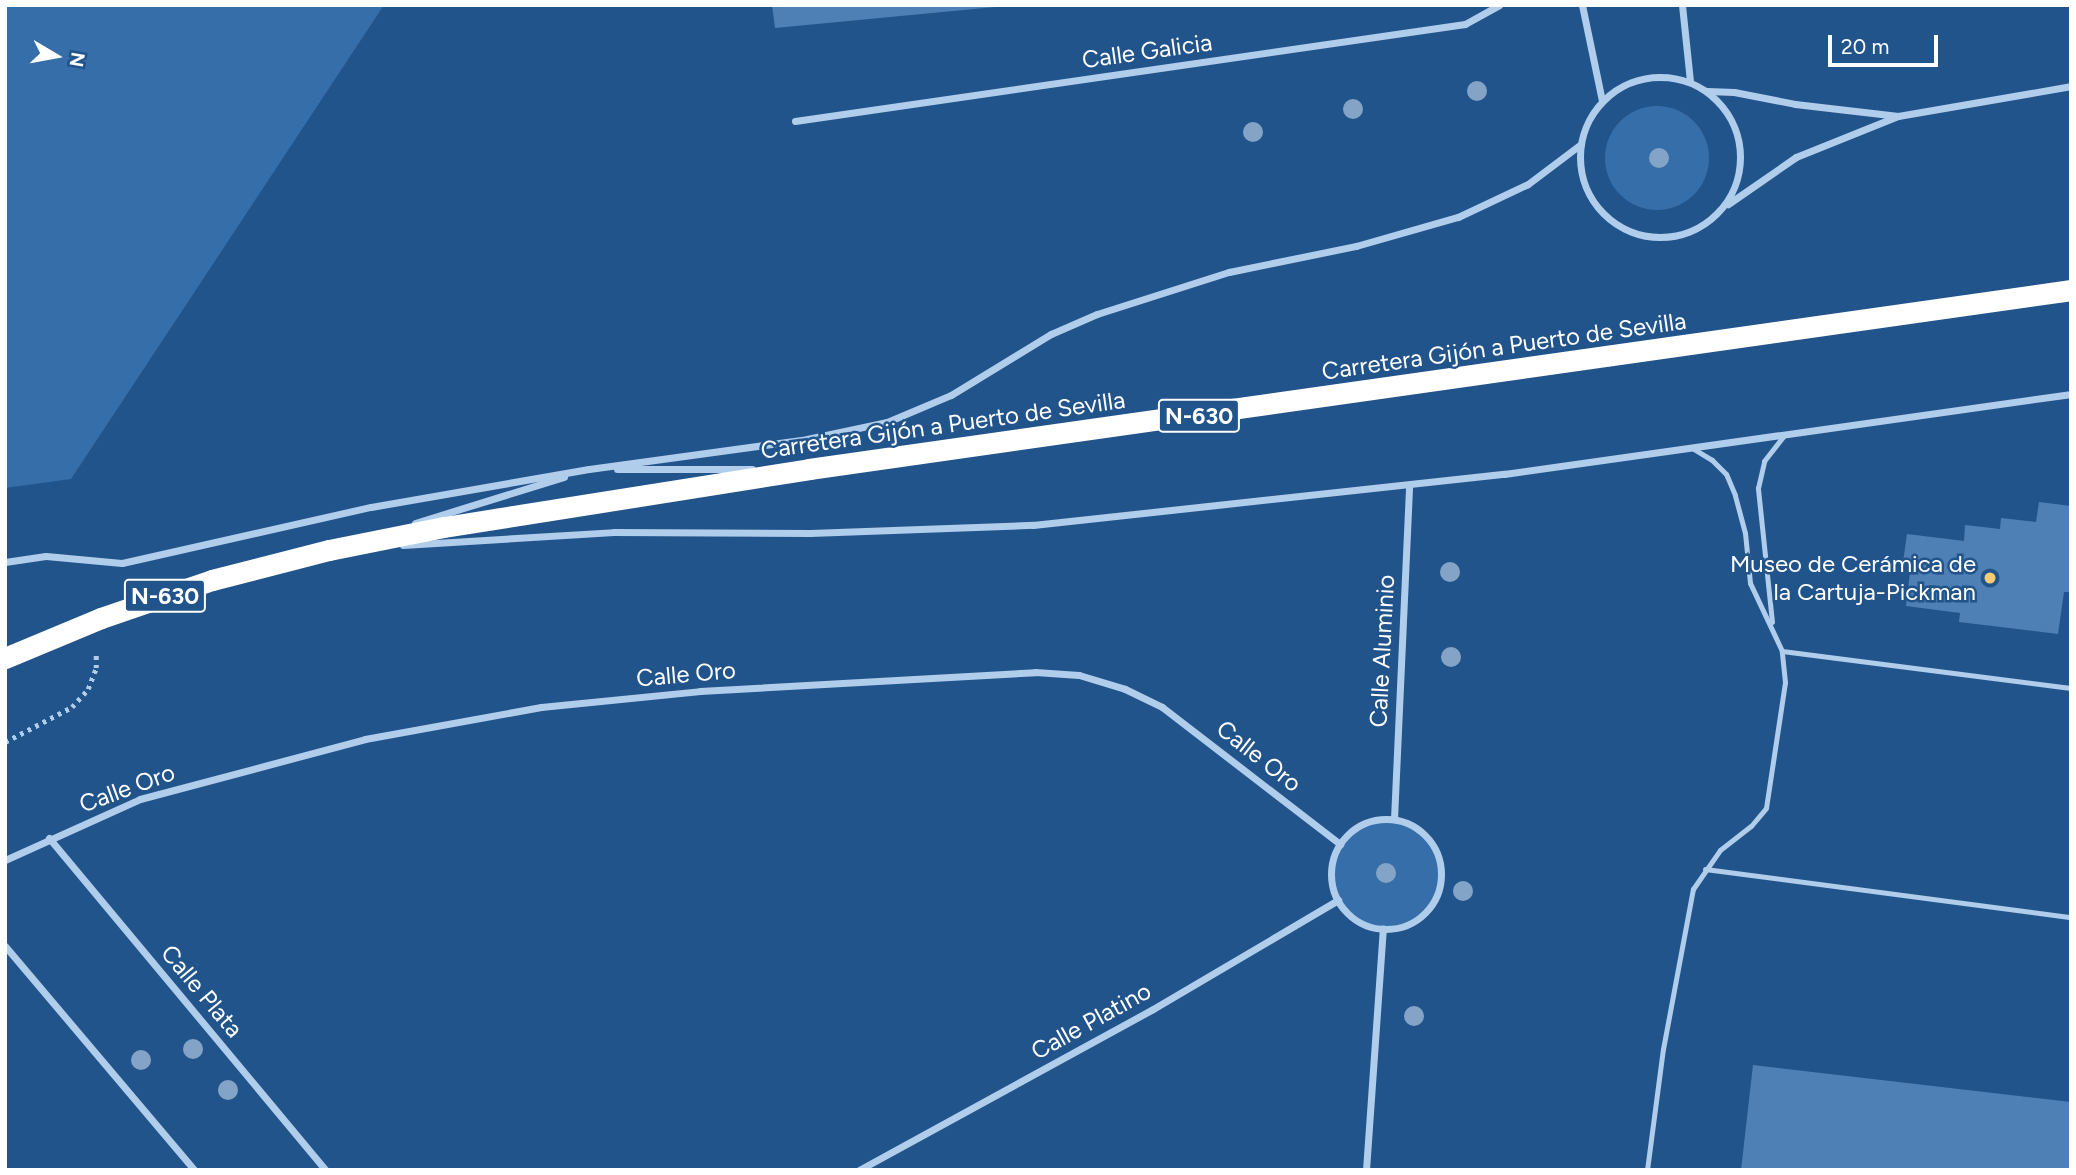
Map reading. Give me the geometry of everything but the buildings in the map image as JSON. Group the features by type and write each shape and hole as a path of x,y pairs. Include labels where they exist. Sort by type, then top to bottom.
{"highway":[{"name":"Carretera Gijón a Puerto de Sevilla","path":"5,658 101,618 212,580 329,550 444,527 809,469 2071,290"}],"street":[{"name":"Calle Galicia","path":"795,121 1465,24 1499,5"},
{"path":"1583,5 1602,101"},
{"path":"1682,5 1690,82"},
{"path":"1724,206 1735,187 1741,165 1740,143 1728,114 1707,92 1690,82 1667,76 1643,78 1621,87 1602,101 1588,121 1581,144 1581,167 1587,190 1600,210 1618,226 1639,235 1663,238 1687,234 1707,222 1724,206 1796,157 1898,116 2071,86"},
{"path":"1707,92 1734,92 1815,107 1898,116"},
{"path":"5,562 46,556 122,563 371,507 589,469 807,439 887,422 951,395 1051,334 1097,314 1229,272 1356,246 1458,217 1528,184 1581,144"},
{"path":"329,550 614,532 823,533 1033,525 1409,485 2071,394"},
{"path":"329,550 589,469 809,469"},
{"name":"Calle Aluminio","path":"1394,820 1409,485"},
{"name":"Calle Oro","path":"5,860 140,799 365,739 541,707 701,691 1035,671 1080,675 1125,689 1162,707 1340,844"},
{"path":"1379,819 1394,820 1412,825 1427,836 1437,852 1440,879 1431,905 1418,919 1401,927 1383,929 1365,925 1350,915 1338,900 1331,872 1340,844 1364,824 1379,819"},
{"name":"Calle Plata","path":"49,838 326,1170"},
{"name":"Calle Platino","path":"859,1170 1153,1009 1338,900"},
{"path":"1366,1170 1383,929"},
{"path":"5,946 194,1170"}],"lane":[{"path":"1772,625 1758,488 1764,461 1785,434"},
{"path":"1647,1170 1686,914 1693,889 1720,850 1751,827 1766,808 1785,682 1782,651 1772,625 1757,604 1750,583 1745,533 1726,474 1713,460 1692,447"},
{"path":"1782,651 2071,688"},
{"path":"1705,869 2071,917"}],"path":[{"path":"5,743 72,707 88,689 96,668 96,654"}],"shaded area":[{"path":"5,5 384,5 71,479 5,488"},
{"path":"1657,106 1677,110 1694,121 1705,138 1709,158 1705,178 1694,195 1677,206 1657,210 1637,206 1620,195 1609,178 1605,158 1609,138 1620,121 1637,110"},
{"path":"1386,819 1407,824 1425,835 1436,853 1441,874 1436,895 1425,913 1407,924 1386,929 1365,924 1347,913 1336,895 1331,874 1336,853 1347,835 1365,824"}],"place":[{"name":"Museo de Cerámica de la Cartuja-Pickman","path":"1990,578"}]}
